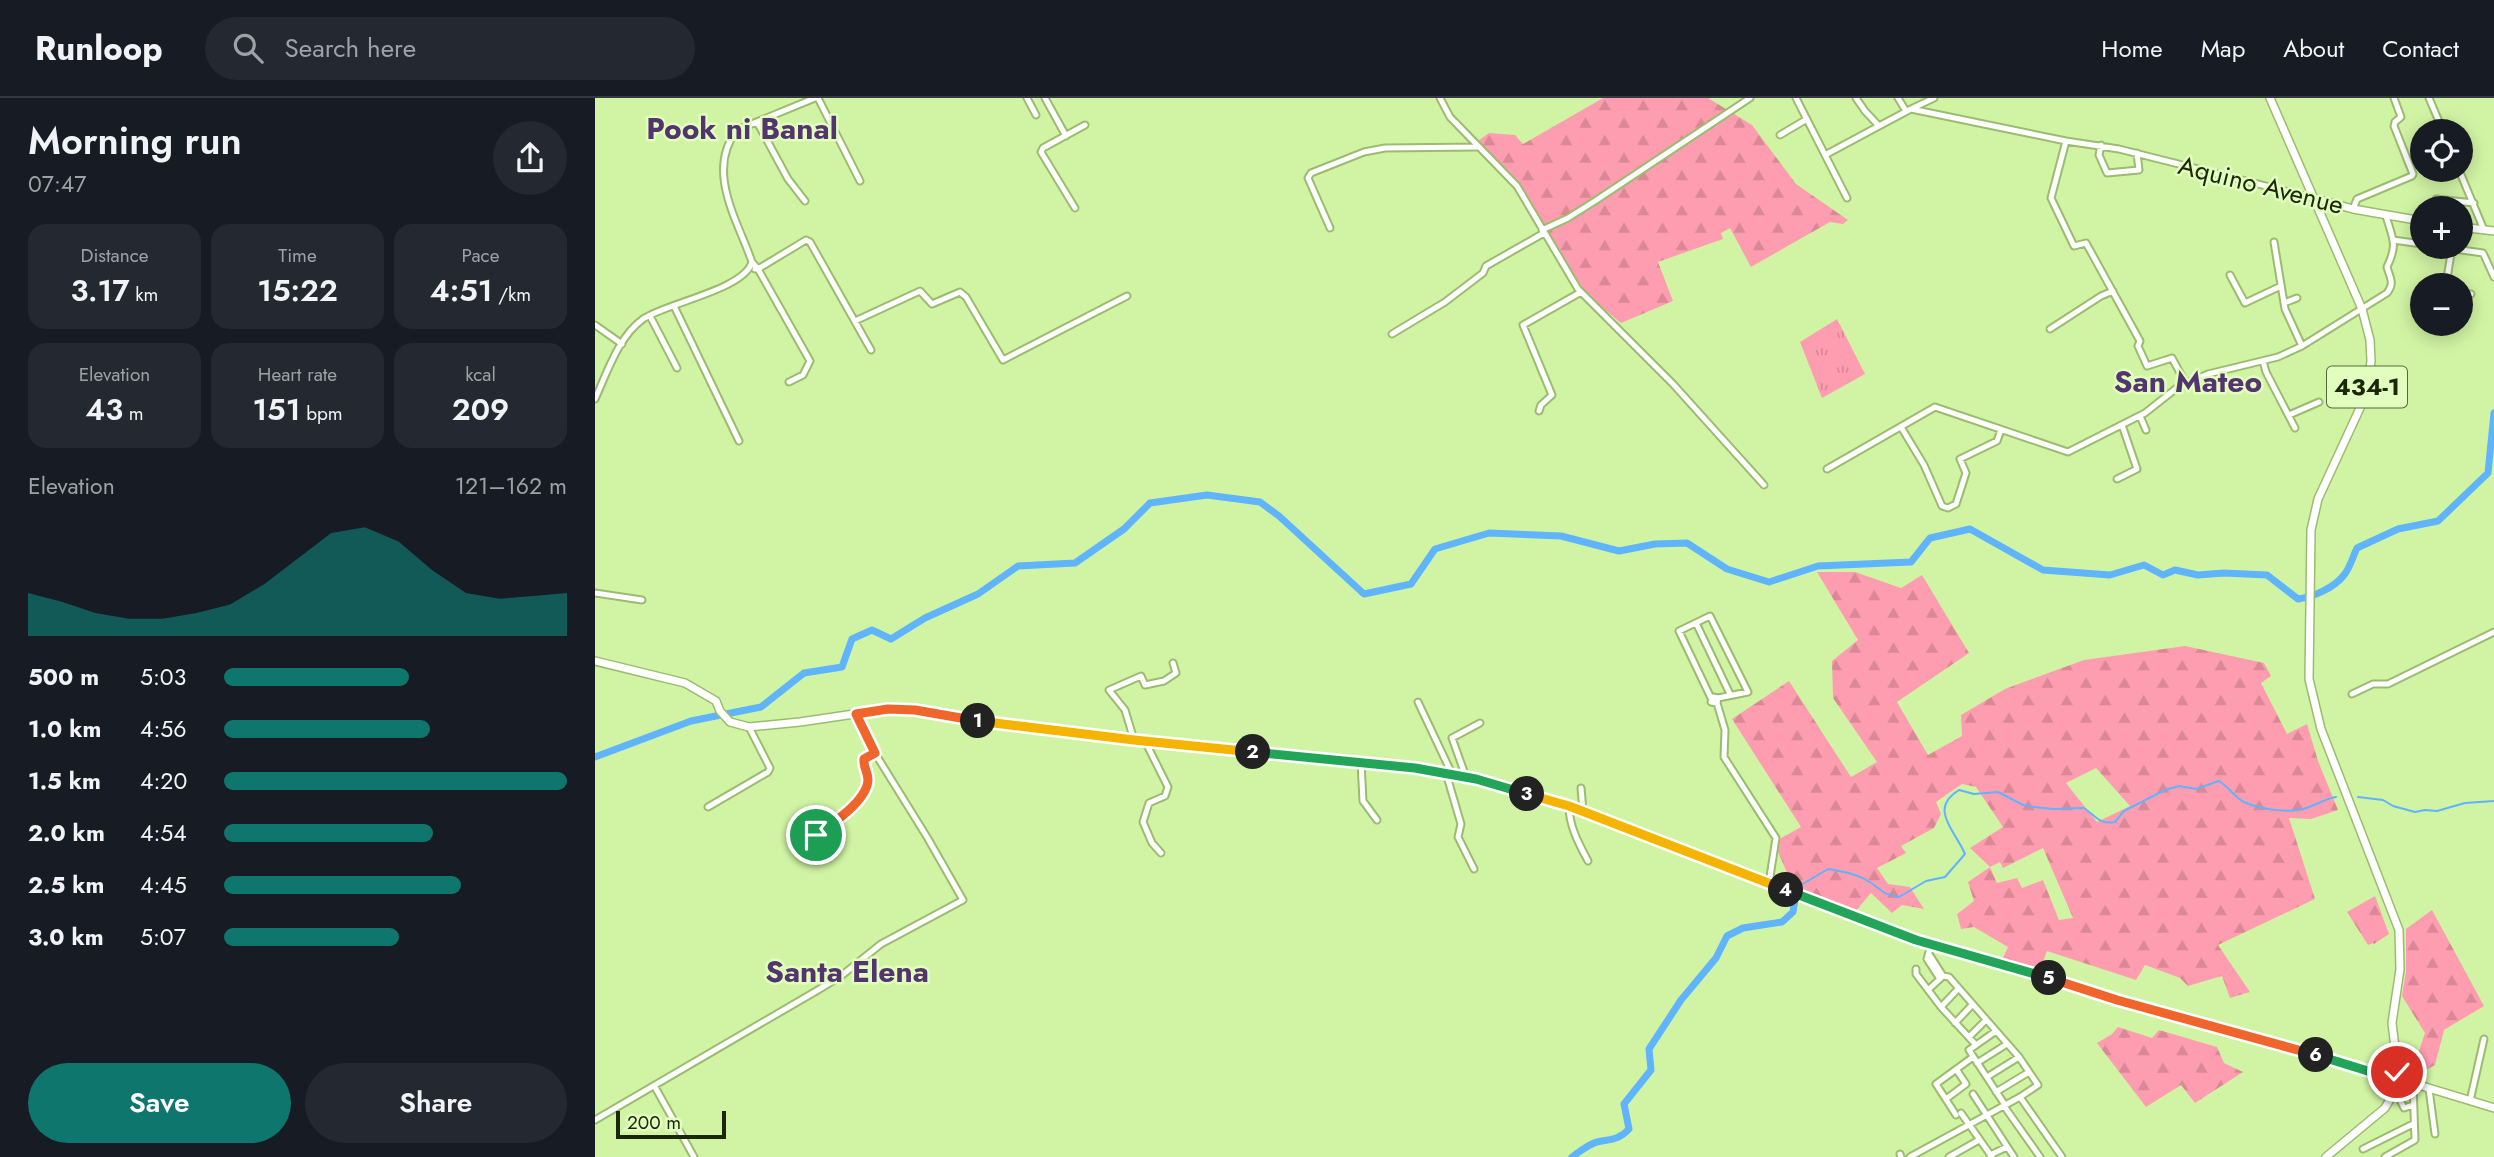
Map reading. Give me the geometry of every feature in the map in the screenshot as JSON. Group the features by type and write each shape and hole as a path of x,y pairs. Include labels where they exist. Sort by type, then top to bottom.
{"main road":[{"name":"434-1","path":"2270,98 2362,309 2370,340 2368,385 2318,499 2311,530 2309,679 2318,719 2399,930 2400,969 2392,1023 2397,1080"},
{"name":"Aquino Avenue","path":"2313,198 2353,209 2410,219"},
{"path":"2473,229 2494,231"},
{"path":"595,661 685,683 716,701 725,719 749,727 888,709 915,710 1002,725 1361,762 1466,777 1583,811 1931,944 2494,1108"},
{"path":"2326,1157 2385,1108 2397,1080"}],"street":[{"path":"789,382 803,375 810,361 752,262 731,210 724,181 724,162 731,138 737,130 816,98 860,181"},
{"path":"1027,98 1036,115"},
{"path":"1045,98 1066,136"},
{"path":"1440,98 1450,117 1517,186 1581,292 1673,384 1764,485"},
{"path":"1392,334 1445,302 1483,273 1486,267 1595,201 1750,98"},
{"path":"1796,98 1847,198"},
{"path":"1856,98 1879,126"},
{"path":"1898,98 1908,110"},
{"path":"1825,155 1934,98"},
{"path":"2353,209 2360,198 2413,174 2394,127 2401,117 2394,98"},
{"path":"2429,98 2438,119"},
{"name":"Aquino Avenue","path":"1908,110 2066,141 2101,145 2313,198"},
{"path":"1780,135 1807,119"},
{"path":"757,122 788,179 804,201"},
{"path":"1075,208 1041,152 1043,148 1085,125"},
{"path":"2066,141 2051,198 2074,246 2086,243 2140,341 2138,346 2147,366 2172,358 2186,384"},
{"path":"2101,145 2099,155 2107,173 2139,170 2137,153"},
{"path":"1329,228 1308,178 1311,173 1364,152 1385,148 1477,147"},
{"path":"2464,182 2484,230"},
{"path":"1827,469 1935,407 2068,452 2140,416 2158,401 2208,374 2278,357 2302,346 2387,293 2392,282 2387,267 2393,257 2393,240 2386,216"},
{"path":"595,399 629,332 643,319 726,285 806,240 810,242 871,350"},
{"path":"2393,240 2410,242"},
{"path":"2274,242 2286,314 2302,346"},
{"path":"2473,251 2483,253 2494,277"},
{"path":"746,272 752,262"},
{"path":"2230,275 2245,303 2281,286"},
{"path":"2050,329 2113,291"},
{"path":"855,321 920,292 932,304 960,292 966,297 1003,360 1127,296"},
{"path":"1539,411 1541,405 1552,395 1523,325 1581,292"},
{"path":"2284,303 2297,298"},
{"path":"674,306 739,441"},
{"path":"650,316 677,368"},
{"path":"595,324 622,344"},
{"path":"2263,361 2295,428"},
{"path":"2289,415 2319,402"},
{"path":"2140,416 2146,430"},
{"path":"2117,479 2137,469 2122,425"},
{"path":"1901,427 1924,465 1942,506 1948,508 1956,504 1966,473 1961,459 1997,441 2001,429"},
{"path":"595,593 642,600"},
{"path":"1715,700 1730,694 1748,692 1711,616 1679,631 1715,700 1724,730 1724,757 1776,838 1769,883"},
{"path":"1696,623 1730,694"},
{"path":"2352,694 2373,684 2388,684 2494,632"},
{"path":"1134,740 1125,709 1109,690 1141,676 1145,685 1164,681 1176,673 1173,663"},
{"path":"1418,702 1449,774 1461,824 1458,837 1474,869"},
{"path":"595,1120 841,976 881,944 963,900 875,753 856,714"},
{"path":"1466,777 1452,738 1480,723"},
{"path":"708,807 768,772 769,768 749,727"},
{"path":"1145,741 1168,788 1165,796 1149,803 1143,822 1151,843 1161,853"},
{"path":"816,835 841,818 863,794 868,780 864,759 875,753"},
{"path":"1361,762 1363,801 1377,820"},
{"path":"1581,788 1583,811"},
{"path":"1569,806 1569,816 1576,838 1588,862"},
{"path":"1931,944 1929,954 1942,977"},
{"path":"1916,969 1916,974 1941,1007 1976,1045"},
{"path":"1910,1157 2005,1106 2038,1085 2019,1057 1949,977 1942,977 1929,990"},
{"path":"1941,1007 1958,989"},
{"path":"1955,1023 1972,1005"},
{"path":"1969,1037 1986,1020"},
{"path":"1996,1031 1969,1050 2040,1157"},
{"path":"2470,1101 2484,1038"},
{"path":"2007,1044 1956,1069 1936,1084 1990,1156 2007,1147"},
{"path":"1987,1077 2019,1057"},
{"path":"1946,1099 1966,1084 1956,1069"},
{"path":"1996,1092 2029,1072"},
{"path":"2385,1157 2414,1140 2413,1084"},
{"path":"655,1087 694,1157"},
{"path":"2429,1089 2435,1134"},
{"path":"1972,1094 2014,1157"},
{"path":"2020,1097 2062,1157"},
{"path":"2401,1102 2404,1108 2413,1105"},
{"path":"2363,1149 2413,1124"},
{"path":"1949,1157 1979,1140"},
{"path":"1926,1149 1931,1157"}],"green space":[{"path":"1603,98 1708,98 1752,125 1796,184 1848,220 1843,224 1830,222 1751,267 1730,228 1721,233 1723,239 1658,262 1673,301 1621,323 1580,289 1520,186 1478,141 1489,133 1515,135 1523,144"},
{"path":"1837,319 1865,374 1822,398 1800,342"},
{"path":"1817,572 1855,572 1901,588 1922,575 1969,653 1897,702 1928,755 1962,736 1961,715 2005,689 2084,660 2185,646 2264,663 2271,676 2261,683 2287,734 2307,724 2318,761 2338,810 2311,819 2289,818 2315,899 2218,945 2250,992 2230,998 2222,976 2188,986 2180,978 2145,965 2136,980 2047,951 2040,970 2002,960 2008,947 1974,927 1961,929 1957,914 1974,901 1968,882 1990,867 1970,848 2003,827 1976,787 1962,784 1936,802 1941,814 1934,828 1901,846 1906,853 1877,868 1888,884 1910,887 1924,909 1902,905 1892,913 1871,893 1855,912 1792,885 1774,842 1801,827 1732,719 1789,681 1851,777 1877,762 1833,698 1832,661 1858,640","holes":["2096,768 2130,806 2097,822 2066,783","2043,848 2073,918 2059,920 2043,880 2022,888 2017,878 1997,883 1990,867 2000,862 2003,868"]},
{"path":"2375,896 2389,934 2368,945 2347,912"},
{"path":"2432,910 2484,1006 2444,1030 2435,1065 2426,1070 2417,1065 2425,1033 2402,996 2406,971 2406,929"},
{"path":"2118,1027 2152,1038 2159,1030 2217,1047 2224,1063 2243,1072 2195,1103 2181,1085 2146,1107 2097,1043"}],"waterway":[{"path":"595,757 691,721 761,707 804,673 842,667 852,639 872,630 891,639 925,618 978,594 1018,566 1075,563 1124,529 1150,503 1207,495 1260,502 1279,516 1364,594 1411,584 1435,549 1489,533 1561,536 1619,551 1655,544 1687,543 1727,569 1769,582 1818,566 1911,562 1930,538 1970,529 2043,570 2110,575 2144,565 2163,575 2175,570 2198,575 2267,575 2298,599 2323,591 2340,580 2357,548 2398,529 2438,521 2488,473 2494,413"},
{"path":"1801,885 1828,869 1859,876 1885,893 1899,897 1926,881 1945,877 1965,854 1945,812 1945,805 1950,797 1959,790 1974,794 1998,792 2023,805 2034,807 2084,808 2098,819 2110,823 2115,822 2124,811 2165,790 2179,786 2196,789 2219,781 2244,802 2271,809 2299,810 2336,797"},
{"path":"2358,797 2383,800 2393,806 2415,812 2494,801"},
{"path":"1572,1157 1591,1144 1618,1137 1629,1129 1624,1104 1651,1070 1649,1049 1681,1000 1716,958 1727,936 1743,928 1782,922 1793,912 1795,900"}],"district":[{"name":"Pook ni Banal","path":"742,129"},
{"name":"San Mateo","path":"2188,382"},
{"name":"Santa Elena","path":"847,972"}],"route":[{"path":"816,835 841,818 863,794 868,780 864,759 875,753 856,714 888,709 915,710 1002,725 1134,740 1415,768 1476,779 1569,806 1916,940 2006,964 2117,1000 2353,1065 2397,1080 2397,1072"}]}
